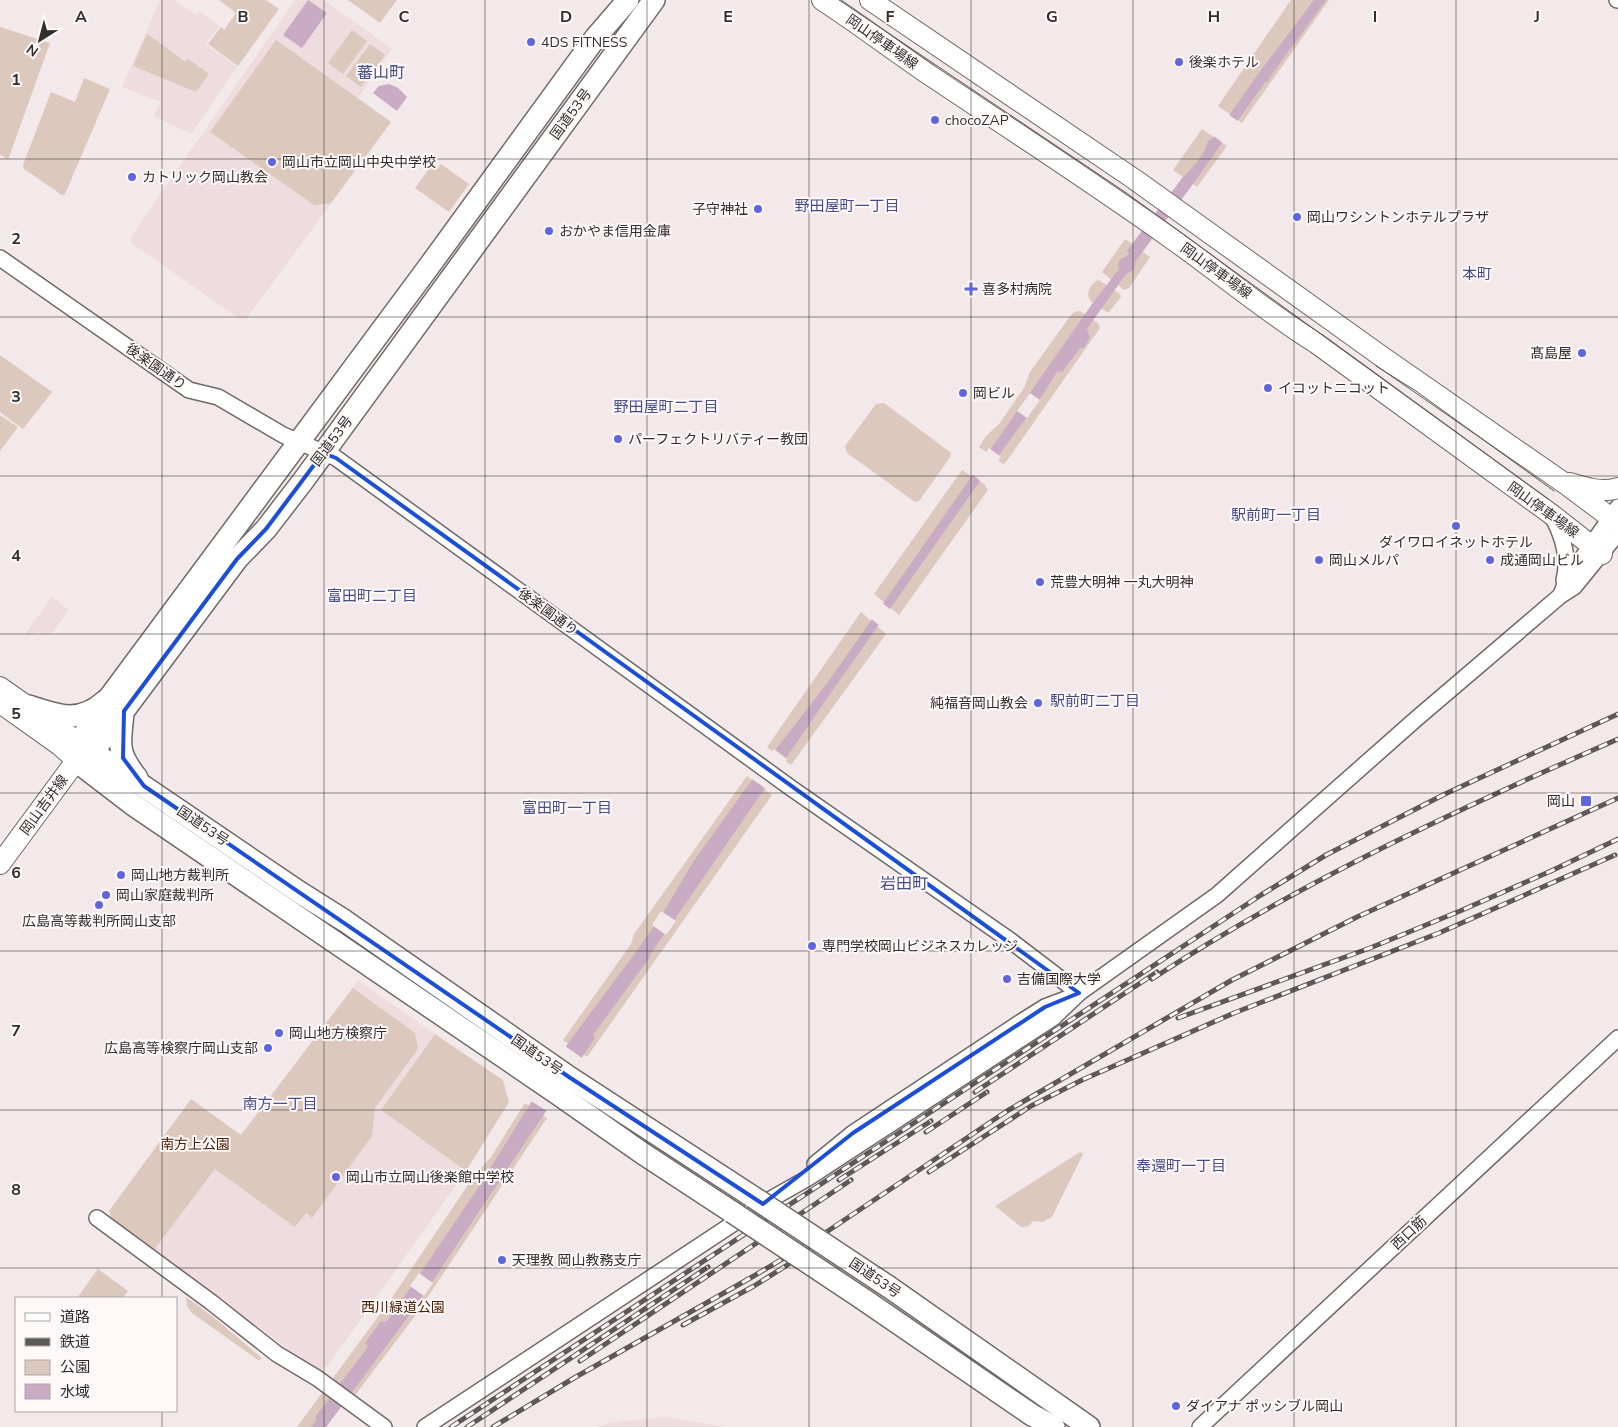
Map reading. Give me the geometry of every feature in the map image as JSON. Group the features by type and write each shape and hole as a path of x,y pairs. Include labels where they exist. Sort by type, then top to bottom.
{"highway":[{"name":"国道53号","path":"83,752 298,442 436,258 596,37 628,0"},
{"name":"国道53号","path":"116,704 237,559 266,529 653,1"},
{"path":"29,706 56,715 75,717 116,704 123,758 144,786"},
{"name":"国道53号","path":"83,752 144,786 299,892 345,921 556,1080 642,1153 863,1300 1036,1421 1054,1427"},
{"name":"国道53号","path":"83,752 132,804 556,1080 762,1198 1089,1427"}],"main road":[{"name":"岡山停車場線","path":"822,0 1171,238 1551,514 1596,550"},
{"name":"岡山停車場線","path":"870,0 1134,179 1380,356 1616,521"},
{"path":"1561,481 1595,490 1618,488"},
{"path":"0,686 29,706 83,752"},
{"path":"0,704 59,746 83,752"},
{"name":"岡山吉井線","path":"0,864 83,752"}],"street":[{"name":"後楽園通り","path":"0,258 189,390 218,397 283,435 336,458 776,778 1011,941 1080,993"},
{"path":"1551,514 1562,536 1566,554 1566,571 1560,596"},
{"path":"425,1427 762,1198 808,1178 1053,1018 1080,993 1217,896 1416,719 1560,596 1574,587 1616,521"},
{"name":"西口筋","path":"1200,1427 1618,1038"},
{"path":"98,1218 277,1354 334,1390 384,1427"}],"highlighted area":[{"path":"323,453 336,458 1079,993 1045,1007 853,1133 763,1204 569,1077 144,786 123,758 124,711 237,559 266,529"}],"shaded area":[{"path":"160,0 174,0 196,15 199,11 219,26 206,44 237,67 191,134 154,116 160,102 122,87"},
{"name":"岡山市立岡山中央中学校","path":"295,0 324,0 392,49 358,98 391,122 246,319 240,319 131,243 130,238"},
{"path":"52,597 69,610 52,633 41,635 40,632 25,634"},
{"name":"岡山市立岡山後楽館中学校","path":"358,980 435,1034 381,1110 466,1171 327,1367 325,1366 318,1371 154,1250"},
{"path":"667,1417 724,1427 597,1427 612,1422"}],"green space":[{"path":"219,0 266,0 279,9 238,66 208,44 221,27 224,30 236,13"},
{"path":"348,0 397,0 380,23"},
{"path":"1291,0 1329,0 1242,123 1218,106"},
{"path":"0,27 50,43 8,160 0,154"},
{"path":"352,30 367,41 343,74 328,63"},
{"path":"147,34 186,62 188,59 209,74 196,92 133,66"},
{"path":"276,40 391,122 331,203 314,205 210,132"},
{"path":"370,44 385,55 361,87 346,76"},
{"path":"84,78 110,89 65,194 62,195 24,169 23,165 51,92 75,102"},
{"path":"1202,129 1227,146 1197,187 1173,170"},
{"path":"441,164 469,184 449,212 415,188 432,165 437,169"},
{"path":"1125,239 1150,257 1129,288 1124,290 1102,272"},
{"path":"1099,280 1120,294 1121,297 1109,312 1091,302 1088,294 1090,288"},
{"path":"1080,311 1098,323 1100,328 1003,464 979,447 986,436 999,424 1024,388 1030,372 1071,315 1074,312"},
{"path":"0,355 52,392 23,429 0,412"},
{"path":"884,403 950,452 951,456 919,501 915,502 847,453 845,446 876,404"},
{"path":"0,415 18,427 0,451"},
{"path":"962,470 984,484 988,490 899,615 874,594"},
{"path":"861,612 886,634 791,765 767,747"},
{"path":"747,776 772,795 587,1057 563,1040 631,944 634,934"},
{"name":"南方上公園","path":"353,988 415,1033 418,1049 375,1108 372,1136 312,1218 306,1213 295,1227 215,1169 154,1250 112,1220 109,1211 191,1099 241,1135"},
{"path":"435,1034 503,1080 509,1102 466,1171 381,1110"},
{"name":"西川緑道公園","path":"525,1103 547,1118 415,1316 356,1394 341,1407 326,1427 297,1427 391,1299 474,1176 491,1157"},
{"path":"1080,1152 1083,1154 1052,1217 1042,1222 1033,1221 1029,1226 1021,1227 995,1206"},
{"path":"98,1269 128,1291 124,1297 78,1297"},
{"path":"186,1297 262,1358 258,1360 192,1313 187,1306"}],"water":[{"path":"308,0 327,13 302,48 283,35"},
{"path":"1314,0 1326,0 1135,262 1134,270 1126,274 1087,329 1090,338 1084,348 1080,348 1063,371 1057,372 1042,396 835,687 650,957 593,1035 595,1038 414,1309 326,1427 311,1427 317,1419 315,1417 368,1347 365,1343 381,1321 386,1322 396,1309 478,1188 566,1046 641,945 663,913 693,862 746,788 828,682 1092,304 1119,269 1118,264 1121,259 1127,256 1129,253 1127,251 1132,244 1198,160 1208,141 1214,137 1258,74"},
{"path":"389,84 398,88 407,97 397,111 373,93 379,86"}],"pier":[{"path":"1229,115 1238,121 1223,143 1214,136"},
{"path":"1030,393 1040,400 1027,418 1017,411"},
{"path":"989,448 1001,457 982,482 970,473"},
{"path":"880,601 892,611 880,626 869,617"},
{"path":"774,749 787,759 766,789 752,779"},
{"path":"661,911 676,921 666,935 652,925"},
{"path":"565,1046 582,1058 547,1111 531,1101"},
{"path":"419,1273 433,1283 424,1296 410,1286"}],"tram line":[{"path":"839,0 1125,192 1548,499"},
{"path":"1376,366 1416,391 1554,491"}],"railway":[{"path":"451,1427 1261,895 1326,855 1445,794 1618,714"},
{"path":"1152,979 1207,944 1321,879 1439,820 1618,739"},
{"path":"493,1427 574,1378 816,1239 1007,1111 1232,980 1357,917 1618,798"},
{"path":"1178,1018 1370,948 1460,911 1618,839"},
{"path":"929,1172 1031,1106 1082,1080 1234,1013 1439,933 1615,855"},
{"path":"975,1092 1157,972"},
{"path":"926,1132 987,1092"},
{"path":"839,1180 931,1121"},
{"path":"580,1361 851,1180"},
{"path":"683,1325 754,1286 819,1245"},
{"path":"467,1427 708,1267"}],"place":[{"name":"4DS FITNESS","path":"531,42"},
{"name":"後楽ホテル","path":"1179,62"},
{"name":"chocoZAP","path":"935,120"},
{"name":"岡山市立岡山中央中学校","path":"272,162"},
{"name":"カトリック岡山教会","path":"132,177"},
{"name":"子守神社","path":"758,209"},
{"name":"岡山ワシントンホテルプラザ","path":"1297,217"},
{"name":"おかやま信用金庫","path":"549,231"},
{"name":"喜多村病院","path":"971,289"},
{"name":"髙島屋","path":"1582,353"},
{"name":"イコットニコット","path":"1268,388"},
{"name":"岡ビル","path":"963,393"},
{"name":"パーフェクトリバティー教団","path":"618,439"},
{"name":"ダイワロイネットホテル","path":"1456,526"},
{"name":"岡山メルパ","path":"1319,560"},
{"name":"成通岡山ビル","path":"1490,560"},
{"name":"荒豊大明神 一丸大明神","path":"1040,582"},
{"name":"純福音岡山教会","path":"1038,703"},
{"name":"岡山","path":"1586,801"},
{"name":"岡山地方裁判所","path":"121,875"},
{"name":"岡山家庭裁判所","path":"106,895"},
{"name":"広島高等裁判所岡山支部","path":"99,905"},
{"name":"専門学校岡山ビジネスカレッジ","path":"812,946"},
{"name":"吉備国際大学","path":"1007,979"},
{"name":"岡山地方検察庁","path":"279,1033"},
{"name":"広島高等検察庁岡山支部","path":"268,1048"},
{"name":"岡山市立岡山後楽館中学校","path":"336,1177"},
{"name":"天理教 岡山教務支庁","path":"502,1260"},
{"name":"ダイアナ ポッシブル岡山","path":"1176,1406"}],"district":[{"name":"蕃山町","path":"381,73"},
{"name":"野田屋町一丁目","path":"847,206"},
{"name":"本町","path":"1477,274"},
{"name":"野田屋町二丁目","path":"666,407"},
{"name":"駅前町一丁目","path":"1276,515"},
{"name":"富田町二丁目","path":"372,596"},
{"name":"駅前町二丁目","path":"1095,701"},
{"name":"富田町一丁目","path":"567,808"},
{"name":"岩田町","path":"904,884"},
{"name":"南方一丁目","path":"280,1104"},
{"name":"奉還町一丁目","path":"1181,1166"}]}
